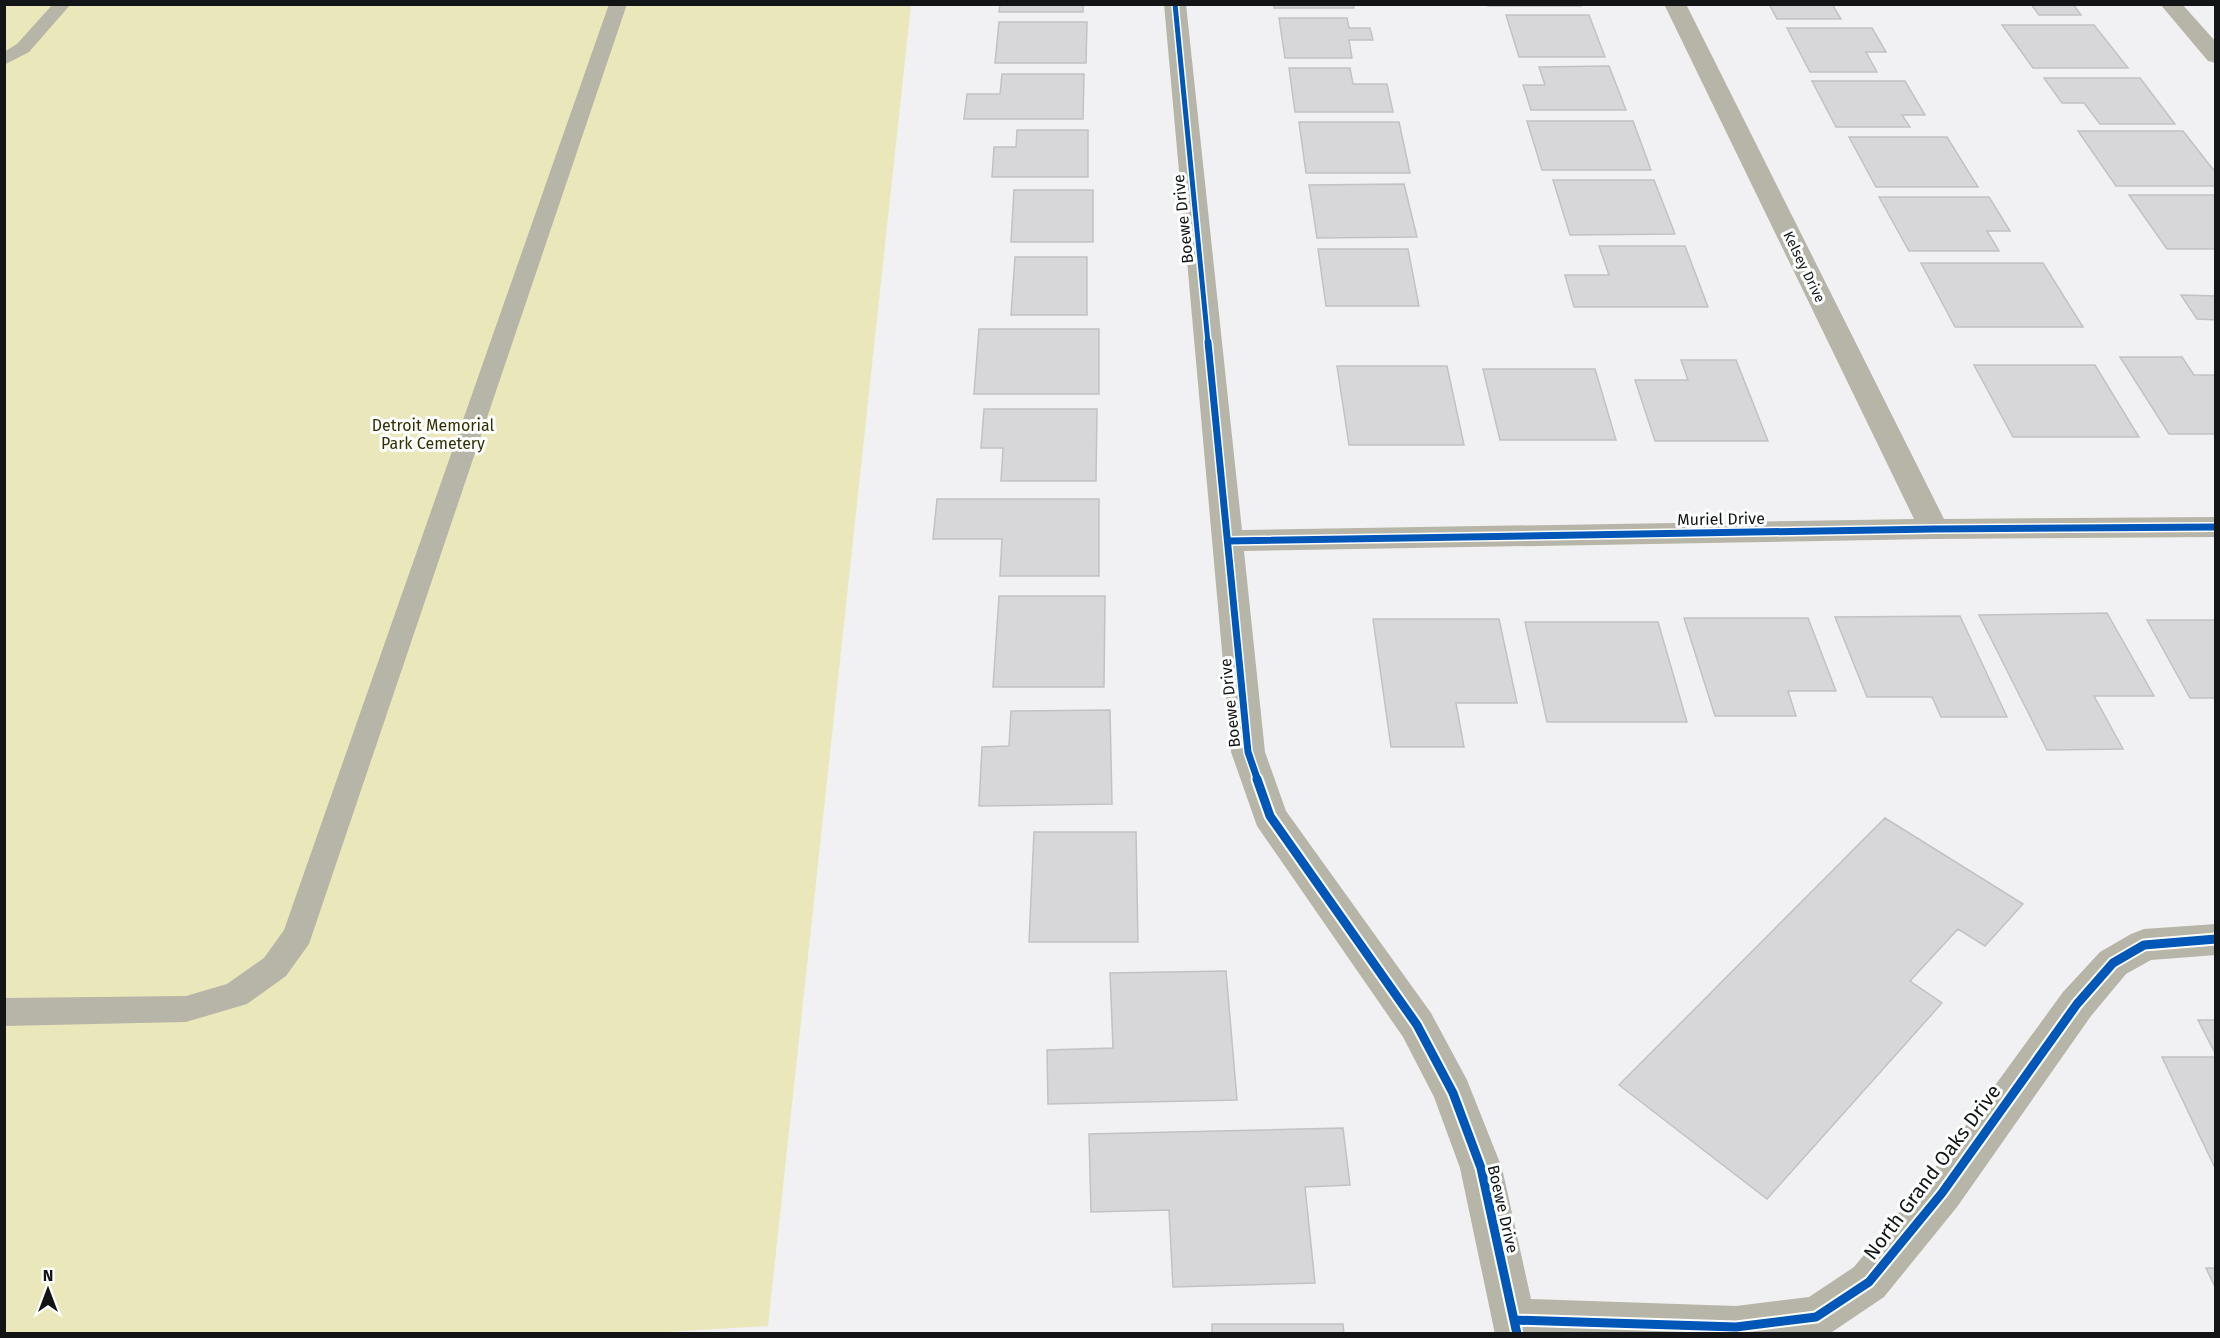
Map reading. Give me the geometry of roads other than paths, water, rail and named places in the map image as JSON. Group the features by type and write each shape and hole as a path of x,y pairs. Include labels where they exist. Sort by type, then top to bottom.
{"street":[{"name":"Boewe Drive","path":"1175,4 1248,752 1270,816 1417,1025 1453,1093 1481,1168 1516,1327"},
{"name":"Kelsey Drive","path":"1675,4 1934,529"},
{"path":"2170,4 2216,56"},
{"name":"Muriel Drive","path":"1228,541 1934,529 2216,527"},
{"name":"North Grand Oaks Drive","path":"1516,1327 1819,1325 1869,1282 1942,1193 2077,1004 2113,963 2144,945 2216,939"}],"lane":[{"path":"4,60 23,48 63,4"},
{"path":"4,1012 186,1009 236,994 275,967 298,935 618,4"}],"park label":[{"name":"Detroit Memorial Park Cemetery","path":"433,434"}]}
